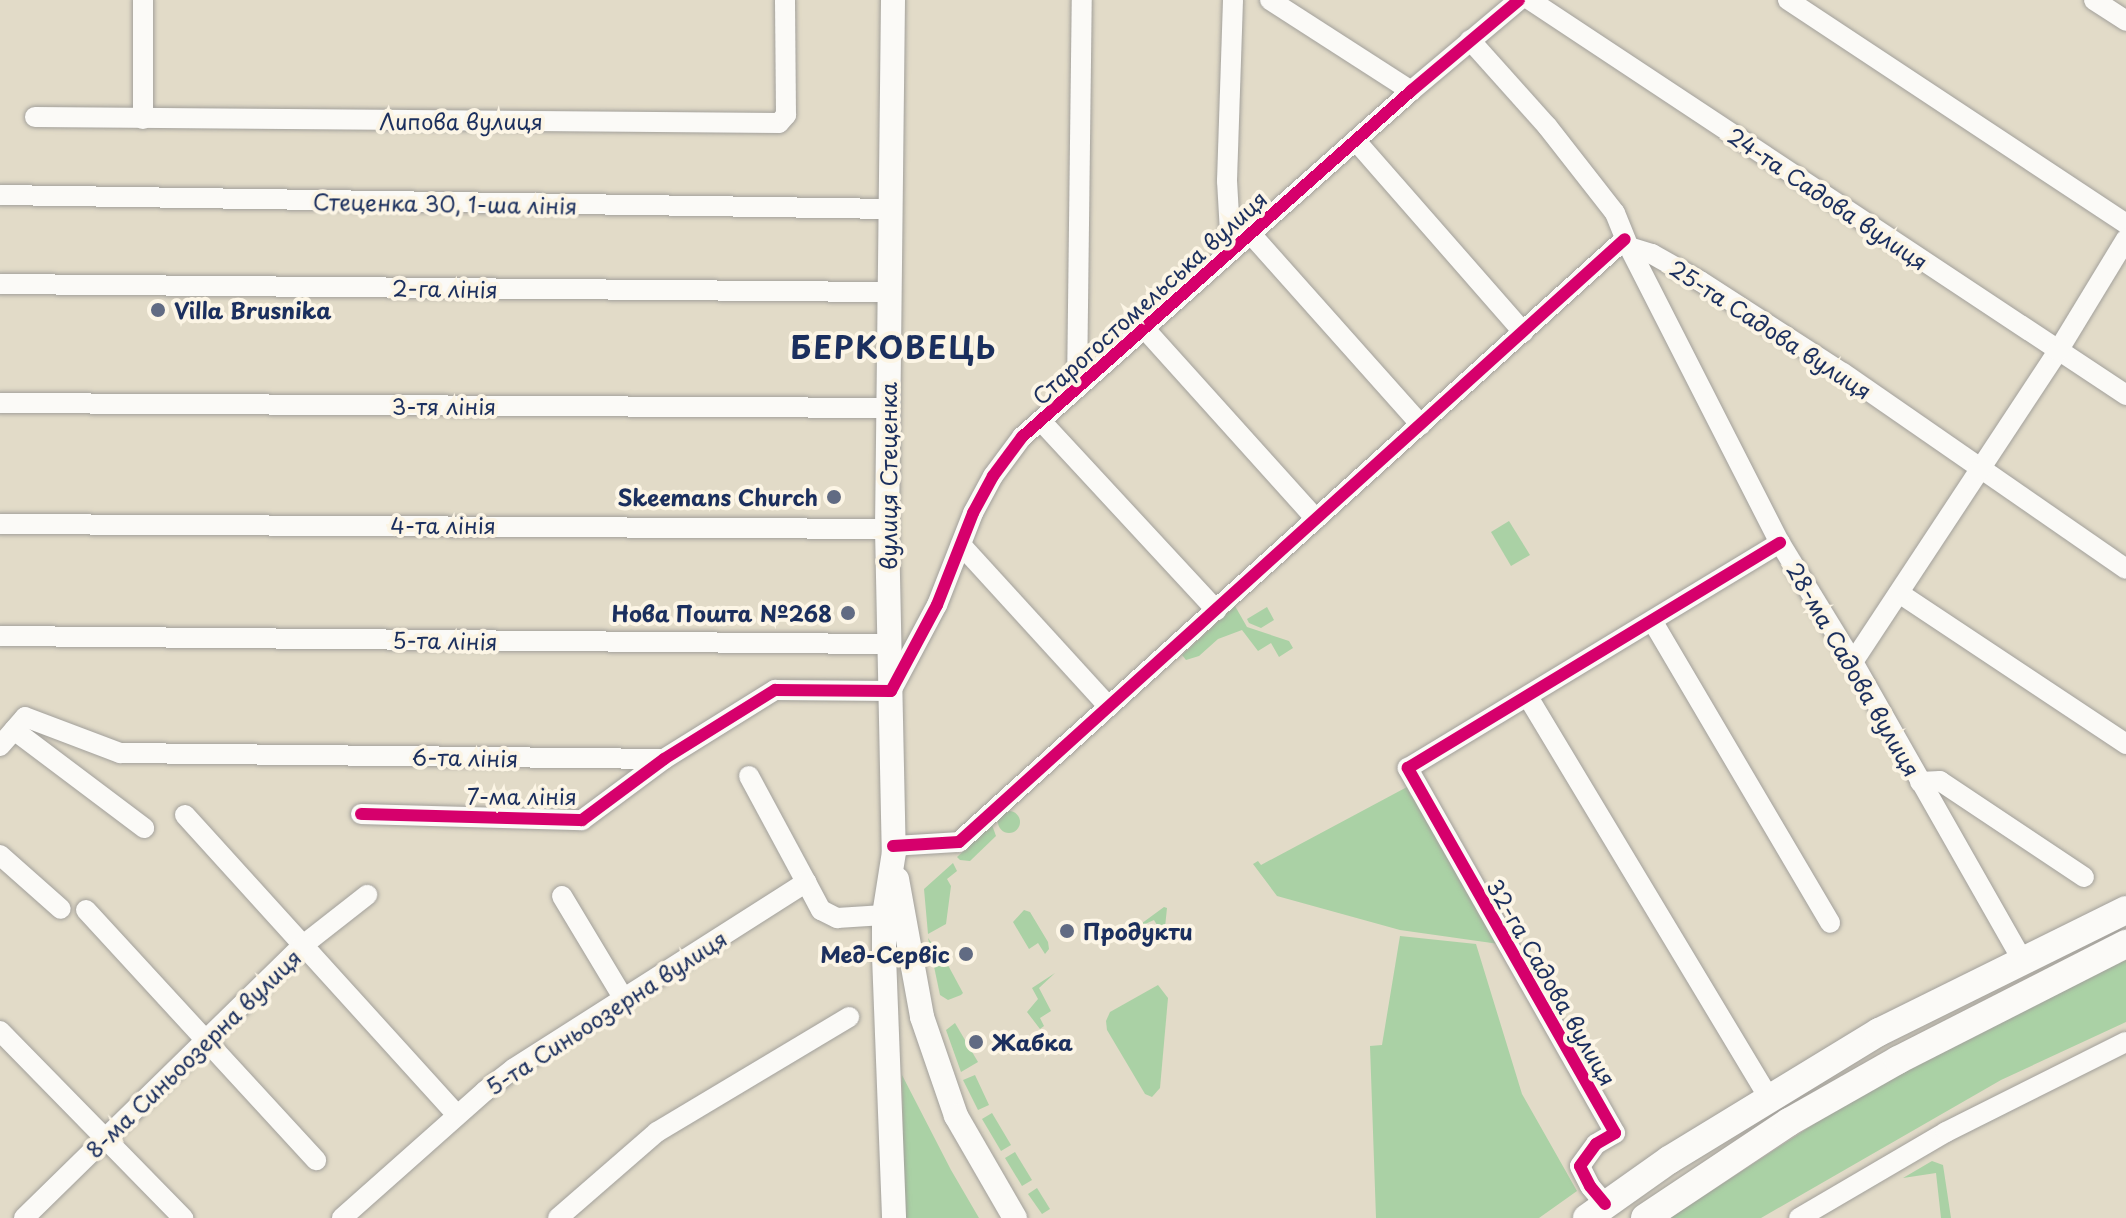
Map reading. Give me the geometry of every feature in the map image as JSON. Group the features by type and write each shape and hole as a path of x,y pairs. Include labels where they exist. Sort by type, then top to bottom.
{"highway":[{"path":"1596,1211 1768,1097 1879,1032 2126,910"},
{"path":"1645,1218 1789,1122 1898,1060 2126,944"}],"main road":[{"name":"вулиця Стеценка","path":"893,0 887,529 893,851 884,915 894,1218"},
{"name":"вулиця Стеценка","path":"893,851 922,1017 956,1116 1015,1218"}],"street":[{"path":"143,0 143,119"},
{"name":"Липова вулиця","path":"35,117 779,123 786,115 785,0"},
{"path":"1077,388 1082,0"},
{"path":"1231,250 1227,181 1233,0"},
{"path":"1270,0 1411,91"},
{"name":"Старогостомельська вулиця","path":"891,691 937,605 993,476 1022,437 1411,91 1519,0"},
{"name":"24-та Садова вулиця","path":"1530,0 2126,395"},
{"path":"1788,0 2126,224"},
{"path":"2094,0 2126,21"},
{"path":"893,851 959,842 1523,332 1627,243 1615,213 1470,40"},
{"path":"1356,141 1523,332"},
{"name":"Стеценка 30, 1-ша лінія","path":"0,195 891,209"},
{"path":"1250,233 1421,425"},
{"path":"1853,662 2058,351 2126,239"},
{"name":"25-та Садова вулиця","path":"1627,243 1713,290 1843,373 2126,569"},
{"name":"28-ма Садова вулиця","path":"1627,243 1780,543 1853,662 2022,959"},
{"name":"2-га лінія","path":"0,284 890,292"},
{"path":"1144,328 1316,519"},
{"name":"3-тя лінія","path":"0,403 888,408"},
{"path":"1041,421 1216,610"},
{"name":"4-та лінія","path":"0,524 887,529"},
{"path":"1768,1097 1528,697 1780,543"},
{"path":"961,545 1109,707"},
{"path":"1899,593 2126,744"},
{"path":"1653,622 1830,923"},
{"name":"5-та лінія","path":"0,636 890,644"},
{"path":"664,759 775,690 891,691"},
{"name":"32-га Садова вулиця","path":"1528,697 1408,768 1615,1133 1596,1144 1580,1166 1590,1186 1596,1211"},
{"path":"13,731 144,828"},
{"name":"6-та лінія","path":"13,731 120,753 664,759"},
{"name":"7-ма лінія","path":"361,814 582,820 664,759"},
{"path":"749,776 821,910 837,918 884,915"},
{"path":"1920,782 1940,781 2084,877"},
{"path":"185,815 457,1115"},
{"path":"0,855 61,909"},
{"name":"5-та Синьоозерна вулиця","path":"342,1218 513,1069 806,882"},
{"name":"8-ма Синьоозерна вулиця","path":"24,1218 302,946 367,895"},
{"path":"562,896 624,999"},
{"path":"86,910 316,1160"},
{"path":"558,1218 657,1132 849,1017"},
{"path":"0,1031 183,1218"},
{"path":"1799,1218 1946,1132 2126,1042"}],"green space":[{"path":"1509,521 1530,555 1511,566 1491,532"},
{"path":"1235,606 1247,627 1289,641 1293,648 1279,657 1271,643 1258,651 1242,630 1218,639 1199,656 1186,660 1182,655"},
{"path":"1267,607 1274,620 1261,628 1249,623 1247,619"},
{"path":"1407,787 1411,796 1415,794 1506,945 1400,930 1277,896 1253,864 1258,861 1261,865"},
{"path":"1009,811 1017,814 1020,822 1017,830 1009,833 1001,830 998,822 1001,814"},
{"path":"992,825 996,836 970,861 957,857"},
{"path":"953,863 957,871 947,879 951,886 946,924 928,934 924,889"},
{"path":"1164,907 1167,908 1164,937 1154,920 1134,929"},
{"path":"1024,910 1030,912 1048,942 1049,949 1045,954 1038,943 1029,949 1013,922"},
{"path":"1400,936 1476,944 1522,1094 1577,1191 1539,1218 1376,1218 1370,1046 1382,1045"},
{"path":"928,938 949,967 963,993 961,995 948,1000 940,995"},
{"path":"2126,960 2126,1022 2001,1080 1761,1218 1670,1218 1831,1113 1969,1036"},
{"path":"1055,973 1039,988 1051,1011 1040,1018 1044,1026 1040,1029 1027,1012 1038,999 1032,988"},
{"path":"1158,985 1168,998 1160,1088 1152,1097 1145,1094 1107,1030 1106,1021 1110,1012"},
{"path":"955,1023 978,1062 961,1072 946,1030"},
{"path":"902,1075 951,1170 979,1218 904,1218"},
{"path":"975,1075 989,1105 978,1110 963,1080"},
{"path":"992,1113 1011,1145 1001,1151 982,1119"},
{"path":"1015,1152 1032,1180 1022,1186 1005,1158"},
{"path":"1932,1161 1943,1165 1951,1218 1941,1218 1936,1173 1903,1178"},
{"path":"1037,1188 1050,1209 1042,1214 1028,1194"}],"cycle path":[{"path":"361,814 582,820 664,759 775,690 891,691 937,605 973,513 993,476 1022,437 1411,91 1519,0"},
{"path":"893,846 959,842 1625,239"},
{"path":"1605,1204 1590,1186 1580,1166 1596,1144 1615,1133 1408,768 1780,543"}],"place":[{"name":"Villa Brusnika","path":"158,310"},
{"name":"Skeemans Church","path":"834,497"},
{"name":"Нова Пошта №268","path":"848,613"},
{"name":"Продукти","path":"1067,931"},
{"name":"Мед-Сервіс","path":"966,954"},
{"name":"Жабка","path":"976,1042"}],"district":[{"name":"БЕРКОВЕЦЬ","path":"894,347"}]}
